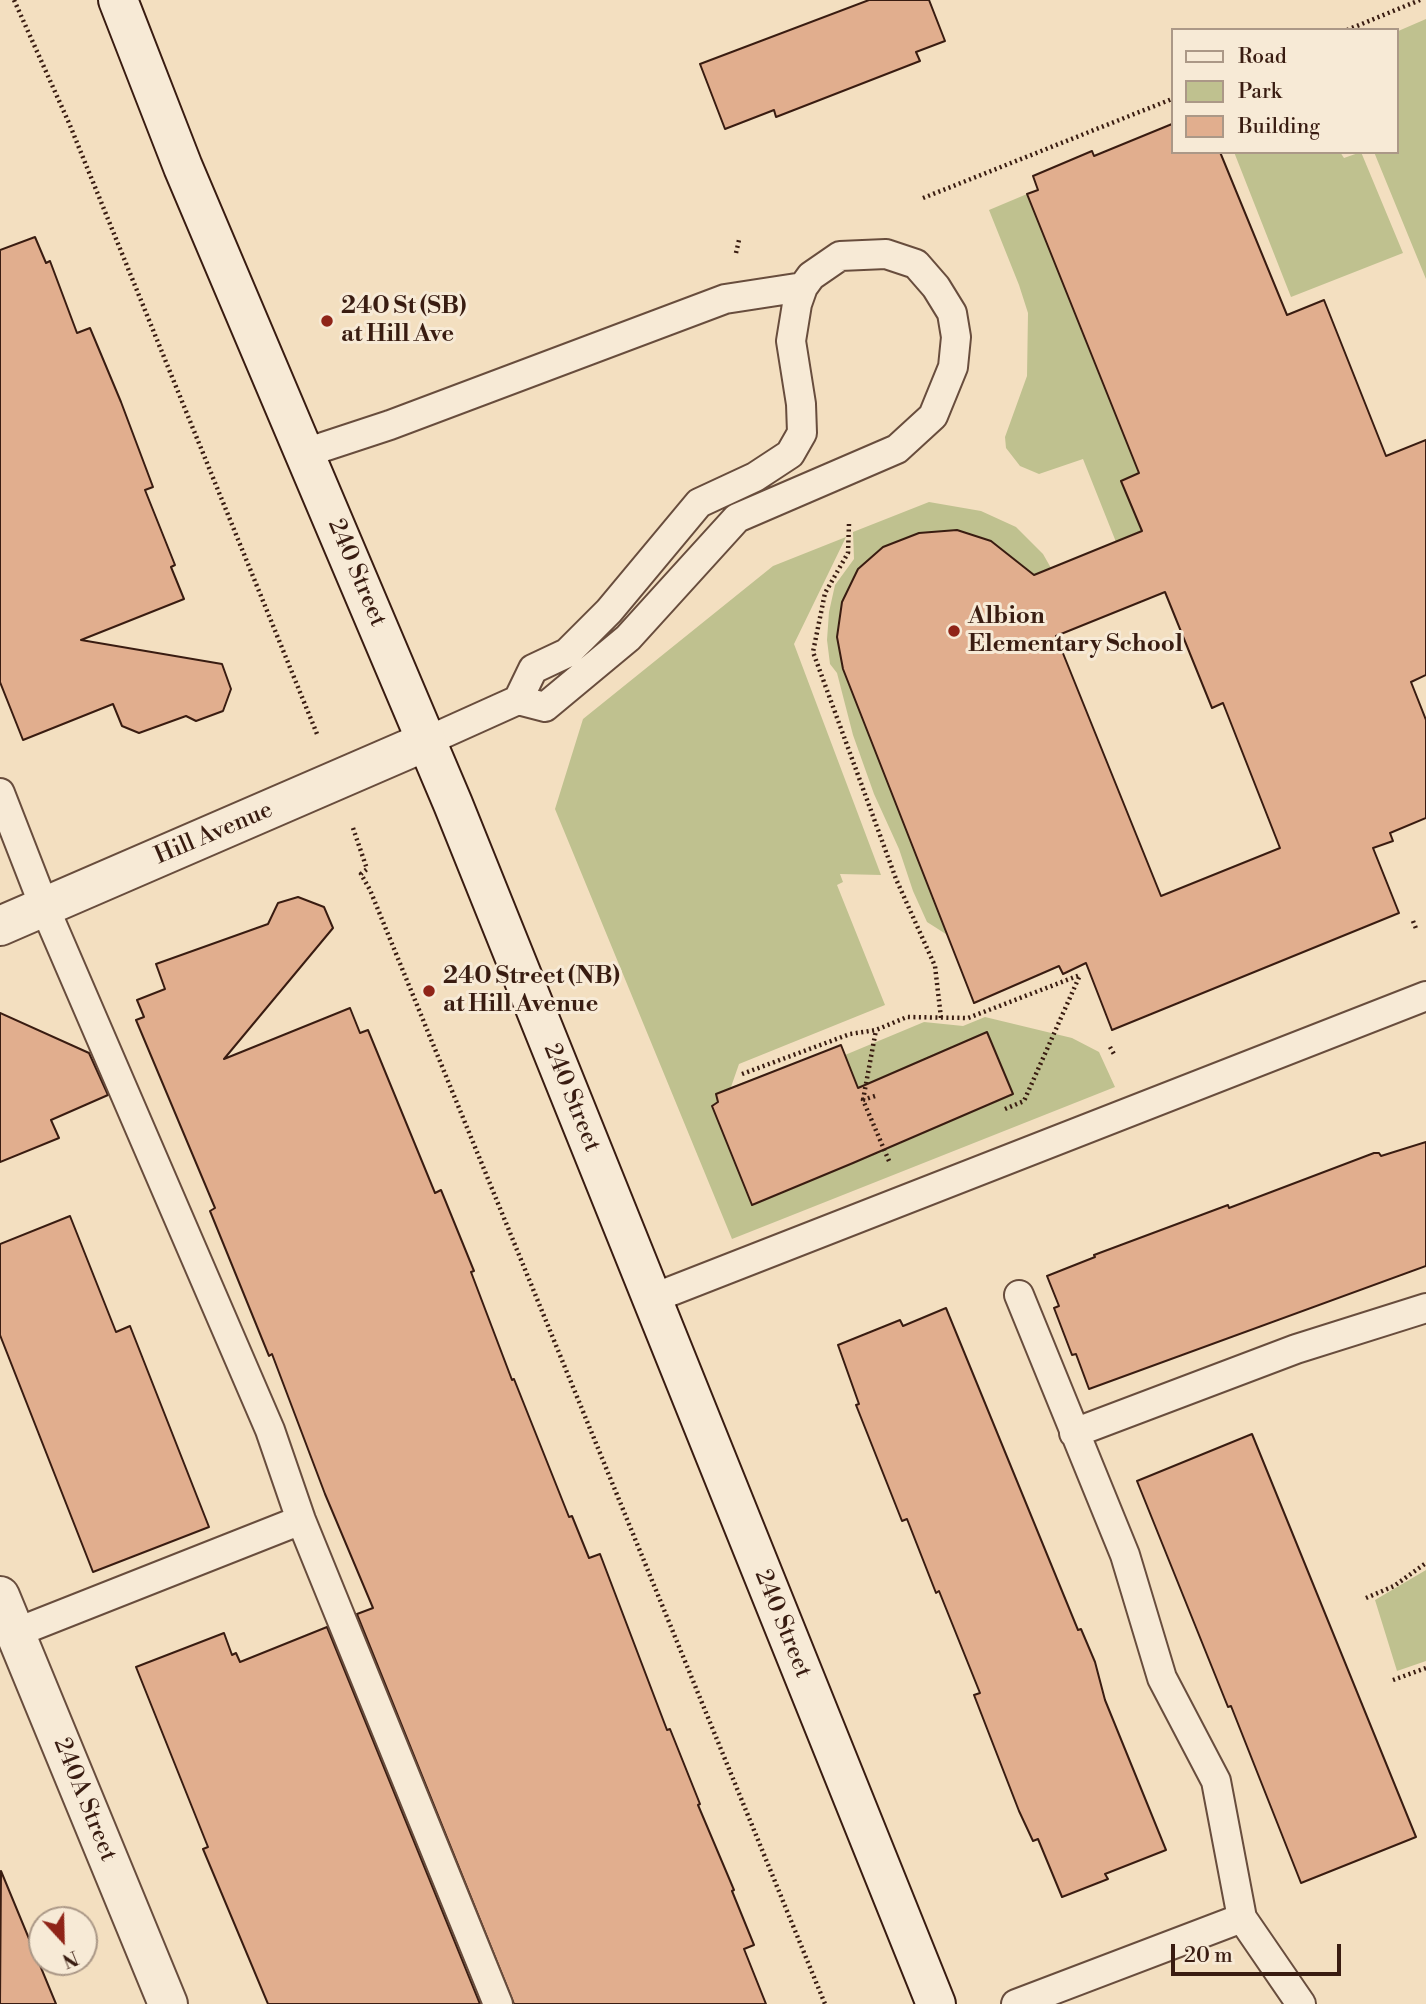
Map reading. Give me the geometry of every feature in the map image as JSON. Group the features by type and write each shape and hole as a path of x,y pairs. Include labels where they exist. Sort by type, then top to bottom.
{"main road":[{"name":"240 Street","path":"118,0 183,167 427,741 936,2004"},
{"name":"Hill Avenue","path":"0,926 427,741"},
{"name":"240A Street","path":"0,1596 168,2004"}],"lane":[{"path":"427,741 518,700 545,707 628,638 737,517 897,449 933,416 953,367 956,337 952,313 936,286 916,264 886,254 841,256 811,276 803,287 797,304 791,341 802,404 802,433 790,454 755,477 699,503 609,611 567,653 533,669 518,700"},
{"path":"305,453 390,425 725,299 803,287"},
{"path":"0,793 44,906 270,1430 301,1520 498,2004"},
{"path":"651,1299 1426,996"},
{"path":"1019,1295 1125,1555 1162,1678 1216,1781 1242,1918 1301,2004"},
{"path":"1074,1433 1296,1349 1426,1308"},
{"path":"15,1633 301,1520"},
{"path":"1016,2004 1242,1918"}],"path":[{"path":"14,0 69,123 296,684"},
{"path":"1352,28 1420,0"},
{"path":"923,198 1170,100"},
{"path":"849,524 848,553 825,593 813,652 896,879 935,966 941,1018"},
{"path":"367,869 361,874 370,890 825,2004"},
{"path":"1413,921 1417,931"},
{"path":"742,1074 849,1034 876,1030 907,1017 968,1018 1080,975 1024,1101 999,1112"},
{"path":"876,1030 863,1100 890,1163 878,1168"},
{"path":"1110,1046 1114,1054"},
{"path":"863,1100 875,1096"},
{"path":"1366,1598 1394,1586 1426,1563"},
{"path":"1393,1680 1426,1668"}],"green space":[{"path":"1426,19 1426,279 1375,154 1398,154 1398,31"},
{"path":"1235,154 1341,154 1344,158 1362,154 1403,253 1291,297"},
{"path":"1027,194 1105,390 1140,376 1139,473 1121,481 1149,549 1116,542 1083,459 1039,474 1020,466 1006,448 1005,437 1027,376 1028,313 989,210"},
{"path":"929,502 981,511 1016,527 1043,554 1051,568 1056,566 1063,582 1037,593 1020,564 991,541 957,530 919,533 883,547 858,569 842,602 837,637 843,669 949,936 927,922 913,891 853,735 837,673 830,664 827,640 835,585 854,559 853,532"},
{"path":"846,537 794,644 881,875 840,874 843,882 837,885 885,1005 739,1064 731,1087 814,1056 845,1055 924,1022 963,1026 985,1017 1072,1038 1099,1052 1115,1087 732,1239 555,809 583,719 773,566"},
{"path":"1426,1570 1426,1661 1397,1671 1375,1600"}],"building":[{"path":"869,0 929,0 945,41 916,52 920,61 776,117 774,110 725,129 700,64"},
{"path":"1170,125 1170,154 1221,154 1287,315 1324,300 1386,456 1426,440 1426,675 1411,682 1426,720 1426,818 1390,833 1393,841 1373,848 1399,913 1112,1030 1086,963 1063,974 1059,966 974,1003 843,669 837,637 842,602 858,569 883,547 919,533 957,530 991,541 1034,575 1142,531 1121,481 1139,473 1027,194 1038,190 1033,176 1092,151 1094,156","holes":["1165,592 1212,708 1223,703 1280,848 1161,896 1056,636"]},
{"path":"35,237 46,263 50,261 77,333 90,328 121,402 153,487 145,490 175,565 171,567 184,599 81,640 222,664 231,689 223,711 196,721 186,716 139,733 122,726 113,704 23,740 0,682 0,250"},
{"path":"298,897 324,907 333,928 224,1059 350,1008 360,1033 368,1030 435,1193 441,1190 474,1271 471,1272 512,1380 514,1379 569,1517 572,1516 589,1558 600,1554 667,1730 670,1729 734,1890 732,1891 754,1945 744,1949 766,2004 514,2004 357,1614 373,1608 325,1494 272,1354 269,1356 210,1211 215,1208 136,1020 144,1017 137,1000 165,989 156,964 268,924 278,903"},
{"path":"0,1013 89,1053 108,1095 51,1120 59,1138 0,1162"},
{"path":"987,1032 1013,1094 752,1205 712,1106 718,1102 716,1094 841,1045 858,1088"},
{"path":"1426,1142 1426,1266 1089,1389 1076,1354 1072,1355 1054,1308 1059,1306 1047,1276 1095,1257 1094,1255 1374,1153 1381,1156"},
{"path":"70,1216 116,1332 130,1326 209,1527 93,1572 0,1335 0,1244"},
{"path":"946,1308 1078,1630 1081,1629 1095,1662 1105,1700 1166,1850 1105,1874 1108,1879 1062,1897 1038,1839 1033,1841 1019,1811 974,1695 980,1693 907,1519 902,1521 856,1405 859,1404 838,1345 900,1320 903,1326"},
{"path":"1252,1434 1416,1837 1301,1883 1137,1481"},
{"path":"327,1627 480,2004 268,2004 203,1849 208,1847 136,1667 224,1633 232,1655 236,1653 240,1662"},
{"path":"1,1871 28,1936 28,1976 44,1976 56,2004 0,2004"}],"place":[{"name":"240 St (SB) at Hill Ave","path":"327,321"},
{"name":"Albion Elementary School","path":"954,631"},
{"name":"240 Street (NB) at Hill Avenue","path":"429,991"}]}
